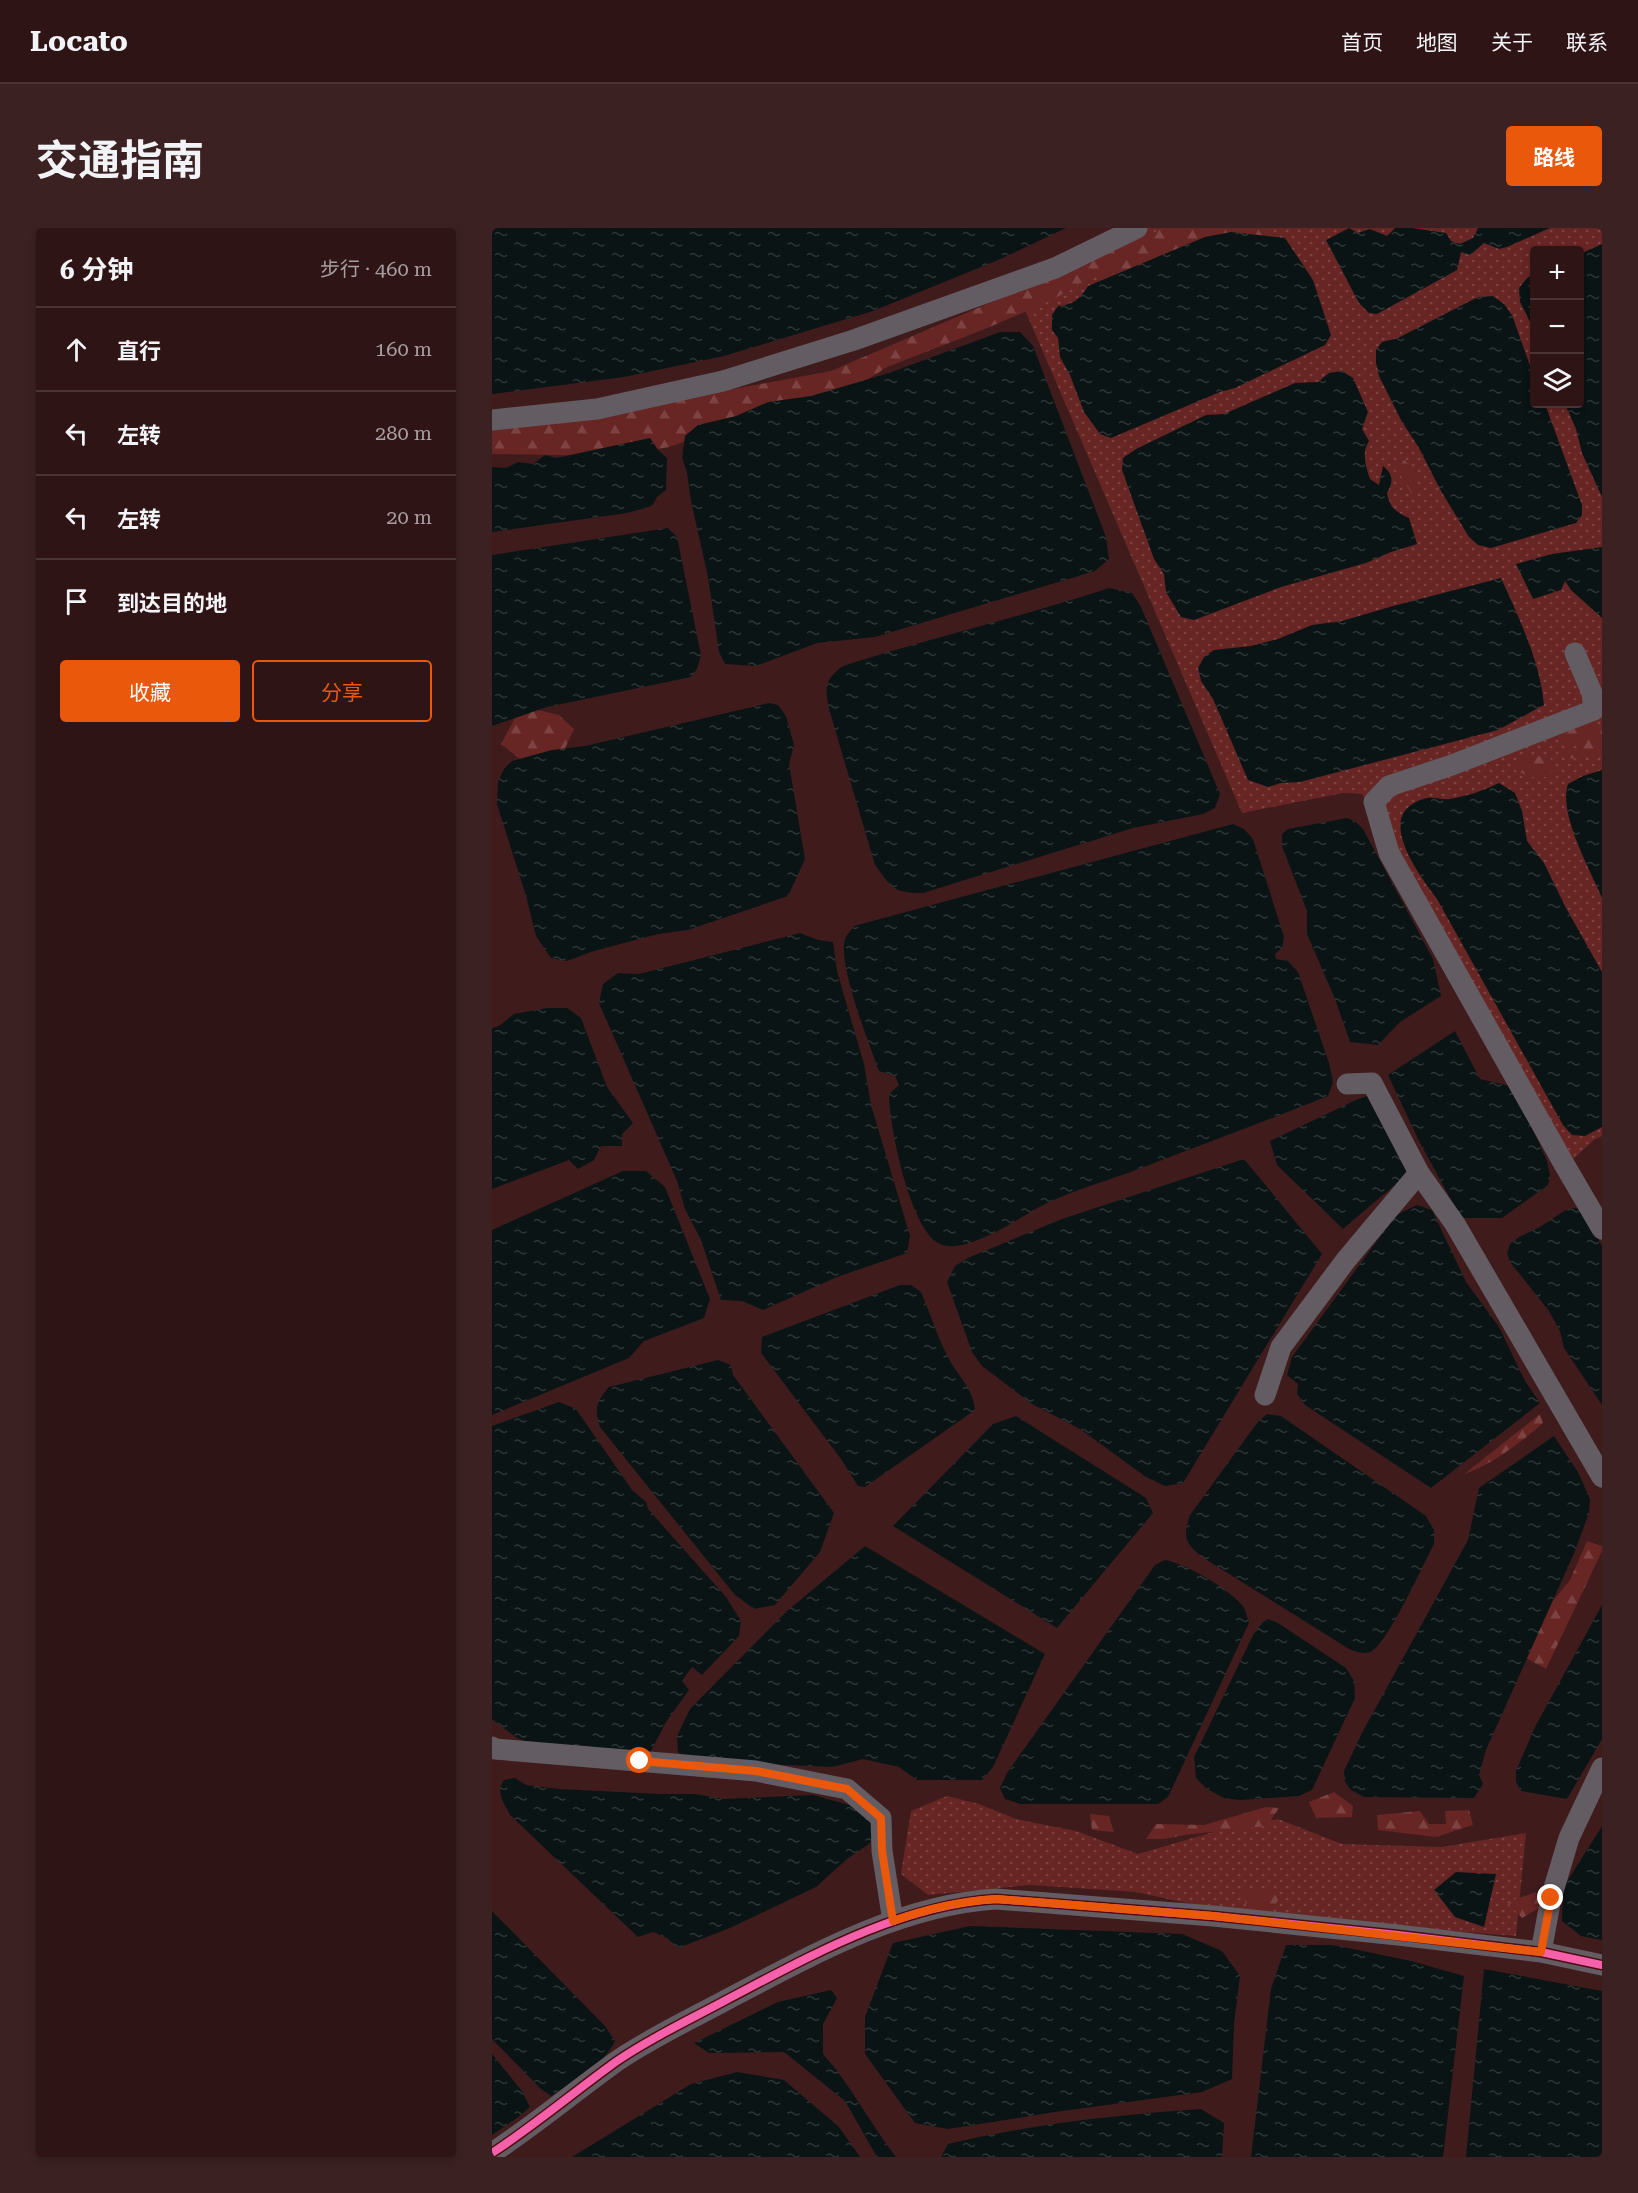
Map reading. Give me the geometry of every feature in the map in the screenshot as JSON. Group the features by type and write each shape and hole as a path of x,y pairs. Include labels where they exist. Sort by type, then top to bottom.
{"street":[{"path":"492,420 597,409 723,381 854,340 1055,268 1137,228"},
{"path":"1575,653 1592,693 1594,710 1452,765 1389,786 1374,802 1389,853 1602,1228"},
{"path":"1347,1084 1372,1083 1419,1173 1455,1224 1602,1478"},
{"path":"1265,1395 1281,1347 1346,1260 1419,1173"},
{"path":"492,1747 756,1771 847,1789 881,1818 882,1851 893,1921"},
{"path":"1541,1952 1551,1898 1569,1838 1602,1768"},
{"path":"492,2153 618,2060 664,2033 844,1941 921,1911 963,1902 996,1899 1213,1916 1541,1952 1602,1965"}],"green space":[{"path":"1128,228 1602,228 1602,1136 1594,1140 1573,1159 1362,794 1343,793 1242,813 1012,280"},
{"path":"1164,228 1314,228 1273,229 1246,245 1164,266 1092,277 1050,301 887,367 835,401 704,435 669,447 620,456 492,454 492,427 706,394 831,371"},
{"path":"1400,457 1409,464 1417,480 1413,496 1401,476 1391,466"},
{"path":"521,706 559,715 574,729 560,759 534,770 501,744"},
{"path":"1577,720 1599,728 1602,726 1602,753 1574,759 1562,755 1583,744 1566,745 1553,737"},
{"path":"1549,756 1555,766 1548,777 1530,777 1513,769 1517,757"},
{"path":"1540,1414 1543,1423 1524,1439 1495,1459 1463,1475"},
{"path":"1587,1541 1602,1546 1602,1551 1546,1669 1524,1657 1552,1602 1570,1580"},
{"path":"1334,1792 1353,1806 1352,1817 1316,1818 1309,1802"},
{"path":"947,1796 979,1804 1016,1819 1076,1831 1138,1854 1224,1829 1278,1819 1342,1844 1442,1847 1526,1833 1516,1936 1191,1904 1136,1892 1030,1885 928,1895 901,1874 911,1811"},
{"path":"1266,1807 1279,1808 1267,1826 1165,1839 1146,1839 1156,1824 1204,1825"},
{"path":"1469,1810 1473,1825 1436,1837 1378,1830 1377,1815 1420,1811 1429,1824 1446,1824 1445,1811"},
{"path":"1090,1814 1109,1816 1114,1832 1092,1830"},
{"path":"1268,1889 1279,1898 1269,1917 1248,1915 1243,1890"},
{"path":"1536,1892 1539,1908 1522,1918 1507,1902"}],"water":[{"path":"492,228 1066,228 1003,258 873,311 724,356 624,377 492,394"},
{"path":"1349,228 1358,233 1370,229 1387,236 1395,228 1412,228 1446,233 1451,241 1460,244 1473,238 1478,228 1550,228 1507,247 1499,249 1484,243 1470,255 1461,252 1457,270 1377,314 1369,313 1359,303 1326,240"},
{"path":"1231,232 1285,238 1313,280 1331,335 1325,345 1235,388 1220,392 1111,438 1100,434 1084,412 1070,375 1060,357 1058,338 1052,330 1052,315 1058,306 1076,300 1088,286 1205,237"},
{"path":"1602,244 1602,497 1582,453 1576,429 1567,408 1584,408 1584,252"},
{"path":"1530,276 1530,322 1520,302 1519,288"},
{"path":"1493,296 1504,304 1512,315 1530,366 1530,408 1546,408 1582,505 1582,515 1576,523 1491,548 1478,545 1469,537 1401,420 1379,376 1376,363 1376,350 1382,342 1398,338 1478,297"},
{"path":"1000,332 1020,332 1033,346 1106,537 1109,559 1095,571 875,637 817,643 756,666 725,664 719,652 708,577 682,457 685,436 698,425 736,416 768,402 811,396 889,373"},
{"path":"1342,371 1353,378 1368,412 1362,429 1369,441 1365,455 1370,479 1379,485 1383,466 1389,472 1391,482 1387,493 1390,502 1397,511 1409,518 1417,544 1366,563 1281,587 1194,620 1181,617 1166,592 1164,574 1154,559 1122,470 1123,458 1136,449 1206,415 1224,414 1295,383 1318,382 1329,373"},
{"path":"650,438 667,458 666,490 657,497 652,506 627,513 492,532 492,467 506,468 518,462 533,464 545,455 556,458"},
{"path":"668,528 677,537 701,655 697,669 691,677 547,707 492,726 492,555"},
{"path":"1602,547 1602,618 1571,590 1565,581 1561,590 1533,599 1516,564 1552,554"},
{"path":"1501,578 1533,656 1544,705 1498,730 1300,782 1281,783 1268,787 1248,780 1213,699 1201,681 1198,668 1204,657 1214,650 1251,646 1278,639 1312,625 1342,621"},
{"path":"1109,588 1132,593 1141,607 1220,794 1215,808 1203,814 1133,828 923,893 905,892 894,888 875,865 829,709 827,685 829,680 843,666"},
{"path":"769,703 778,705 786,716 794,745 789,764 805,859 788,896 688,930 658,934 594,951 567,961 551,958 536,936 497,804 498,782 504,769 512,761 552,750 585,746"},
{"path":"1602,770 1602,898 1571,826 1566,796 1568,784"},
{"path":"1499,783 1515,793 1522,811 1527,841 1544,863 1602,972 1602,1127 1585,1136 1572,1135 1563,1125 1404,844 1401,829 1402,816 1411,805 1427,798 1447,799 1463,796"},
{"path":"1347,818 1356,822 1363,829 1433,959 1441,996 1400,1022 1378,1045 1350,1042 1335,999 1307,934 1307,911 1282,846 1282,834 1288,829"},
{"path":"1233,824 1244,829 1253,839 1284,937 1282,948 1275,954 1276,959 1288,961 1298,972 1329,1063 1333,1082 1328,1096 1058,1198 978,1240 963,1245 949,1246 938,1243 928,1233 919,1217 903,1174 893,1129 889,1094 899,1085 895,1076 879,1071 862,1023 845,963 844,948 848,934 854,926"},
{"path":"800,933 818,940 833,942 837,971 864,1064 871,1105 910,1236 907,1253 837,1277 763,1310 742,1301 721,1300 701,1240 685,1209 677,1181 599,1003 603,984 618,973 639,974"},
{"path":"547,1008 567,1008 581,1018 607,1087 633,1123 622,1134 622,1146 601,1146 594,1160 578,1169 569,1160 492,1189 492,1028 499,1026 514,1014"},
{"path":"1455,1031 1480,1079 1514,1087 1547,1161 1550,1176 1548,1185 1502,1218 1461,1218 1419,1141 1388,1075"},
{"path":"1370,1095 1413,1160 1403,1178 1343,1229 1277,1165 1270,1141"},
{"path":"1244,1159 1322,1254 1183,1483 1165,1486 1146,1477 1080,1429 1032,1404 982,1366 972,1352 947,1282 955,1266 970,1257 1062,1219"},
{"path":"623,1171 646,1171 665,1187 710,1299 704,1318 644,1341 629,1358 492,1415 492,1230"},
{"path":"1417,1205 1432,1210 1466,1282 1499,1327 1525,1381 1540,1403 1431,1488 1305,1405 1297,1394 1298,1384 1287,1375 1292,1357 1396,1215"},
{"path":"1573,1208 1582,1209 1602,1246 1602,1405 1564,1348 1560,1331 1549,1311 1510,1262 1507,1253 1510,1244 1519,1237"},
{"path":"900,1285 911,1285 921,1292 944,1349 971,1395 975,1410 865,1487 858,1486 841,1459 761,1353 762,1337"},
{"path":"718,1360 731,1365 733,1375 834,1513 820,1552 775,1605 754,1609 735,1595 600,1427 597,1415 597,1406 609,1387"},
{"path":"559,1402 576,1409 632,1490 646,1502 648,1509 726,1597 741,1621 739,1636 702,1675 692,1667 682,1681 689,1690 666,1722 650,1753 544,1748 517,1738 492,1719 492,1426"},
{"path":"1267,1414 1281,1416 1426,1516 1434,1530 1434,1544 1405,1602 1379,1645 1372,1651 1360,1653 1349,1649 1202,1557 1188,1543 1186,1529 1190,1515 1257,1423"},
{"path":"1016,1416 1146,1498 1153,1513 1057,1628 893,1526 993,1424"},
{"path":"1554,1436 1578,1472 1590,1499 1589,1513 1575,1551 1486,1750 1479,1775 1483,1784 1474,1798 1364,1797 1351,1790 1345,1782 1344,1771 1363,1731 1468,1540 1479,1488"},
{"path":"865,1546 1045,1654 993,1767 982,1780 917,1780 899,1767 863,1759 832,1767 688,1761 678,1752 677,1736 690,1709 787,1611"},
{"path":"1165,1560 1195,1571 1227,1592 1243,1607 1249,1623 1168,1797 1158,1804 1020,1804 1005,1799 1000,1788 1007,1773 1155,1565"},
{"path":"1602,1605 1602,1739 1567,1799 1521,1791 1516,1782 1516,1771 1535,1727"},
{"path":"1268,1619 1278,1623 1346,1668 1354,1681 1355,1698 1312,1790 1299,1796 1240,1800 1224,1798 1207,1789 1196,1778 1194,1757 1253,1635"},
{"path":"515,1778 526,1785 559,1789 695,1794 723,1799 813,1795 857,1807 870,1815 876,1834 869,1844 847,1859 816,1887 730,1928 678,1948 667,1938 653,1932 638,1937 510,1815 501,1798 500,1789 504,1780"},
{"path":"1602,1826 1602,1940 1581,1936 1562,1921 1563,1888"},
{"path":"1456,1872 1496,1874 1484,1927 1455,1917 1434,1890"},
{"path":"492,1911 605,2026 615,2041 595,2066 551,2096 541,2089 492,2039"},
{"path":"970,1926 1182,1934 1222,1951 1240,1976 1234,2024 1232,2079 1202,2092 948,2129 915,2123 865,2054 865,2017 893,1943"},
{"path":"1286,1945 1334,1945 1411,1961 1464,1976 1443,2157 1251,2157 1271,1989"},
{"path":"1484,1969 1602,1991 1602,2157 1466,2157"},
{"path":"831,1990 837,1998 823,2024 823,2054 843,2079 896,2157 877,2157 845,2101 784,2052 709,2053 694,2043 778,2002"},
{"path":"492,2054 522,2091 530,2107 492,2135"},
{"path":"737,2072 784,2080 839,2127 860,2157 572,2157 691,2084"},
{"path":"1201,2109 1224,2123 1222,2157 941,2157 948,2144 1011,2131 1105,2117"}],"cycle path":[{"path":"492,2153 617,2061 672,2028 858,1935 925,1911 960,1903 996,1899 1213,1916 1541,1952 1602,1965"}],"route":[{"path":"640,1761 756,1771 847,1789 881,1818 882,1851 893,1921 921,1911 963,1902 996,1899 1213,1916 1541,1952 1551,1898"}]}
